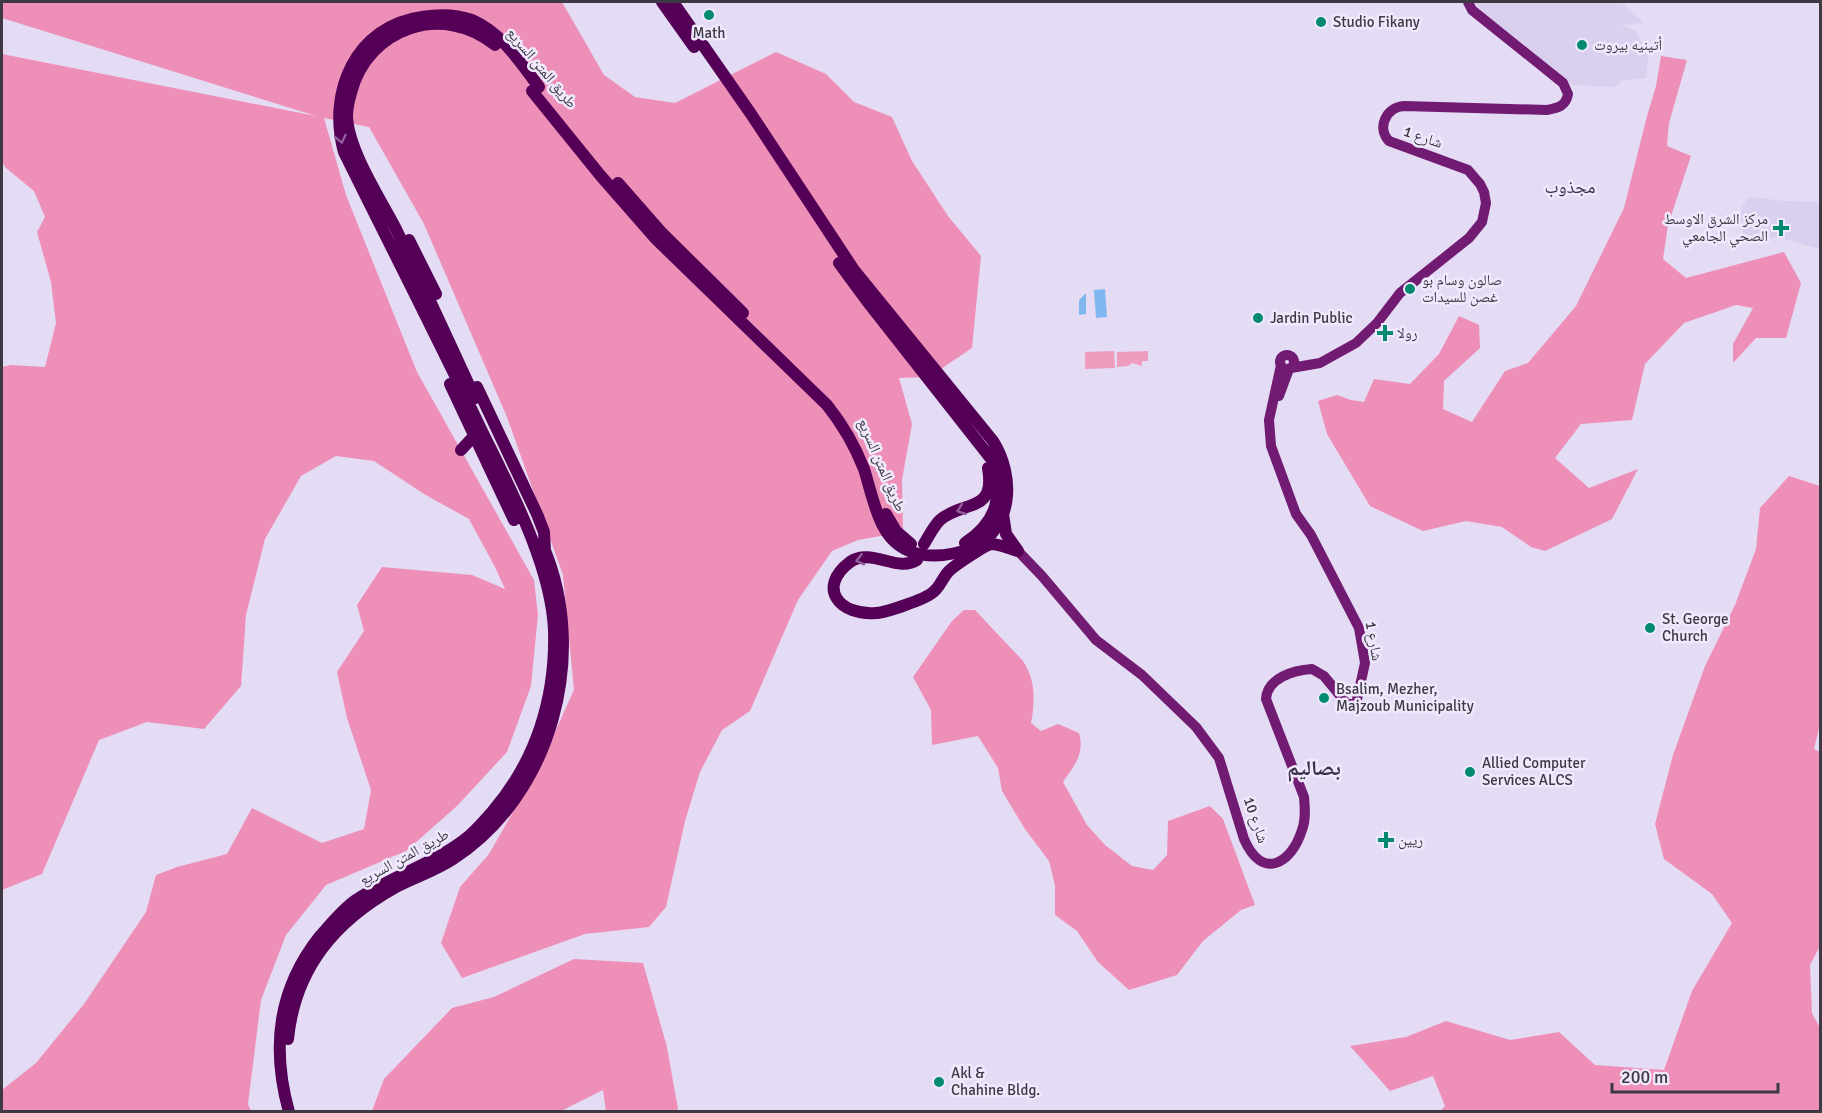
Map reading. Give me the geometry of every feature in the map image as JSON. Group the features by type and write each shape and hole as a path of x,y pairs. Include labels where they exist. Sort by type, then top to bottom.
{"highway":[{"path":"662,2 744,118 848,276 984,446 992,460 999,486 995,508 976,545"},
{"path":"672,2 751,114 854,270 993,441 1001,455 1008,478 1003,512 1005,534 1019,552"},
{"name":"طريق المتن السريع","path":"290,1112 280,1068 282,1014 295,975 308,951 353,902 386,882 432,861 465,840 507,795 532,753 546,709 553,669 553,613 543,571 533,543 493,454 344,152 339,132 338,114 341,93 347,74 364,49 386,30 403,22 445,14 471,20 495,34 508,47 536,89"},
{"name":"طريق المتن السريع","path":"296,1112 288,1067 289,1027 300,984 314,960 338,930 356,913 398,886 425,875 454,859 503,816 538,760 556,706 561,679 563,648 557,586 545,551 390,218 359,157 347,115 355,79 365,61 391,36 421,25 435,24 467,27 494,44 661,232 810,378 846,418 860,445 890,523 902,538 915,545 939,549 976,545"},
{"path":"372,208 380,240 387,255 523,538 543,571"},
{"path":"461,450 474,436"},
{"path":"924,544 940,520 980,503 984,499 990,484 984,446"},
{"path":"917,560 908,563 872,557 857,558 848,564 836,579 833,587 835,596 843,607 851,611 880,613 932,594 950,570 995,526 1003,512"},
{"path":"976,545 998,545 1019,552"}],"main road":[{"name":"شارع 1","path":"1356,704 1365,663 1359,628 1303,523 1303,514 1278,447 1275,428 1277,402 1289,365 1316,364 1356,343 1370,331 1401,293 1477,230 1484,213 1486,203 1484,192 1468,170 1396,144 1386,138 1383,131 1385,117 1389,112 1395,107 1404,106 1547,110 1562,105 1567,99 1568,94 1563,83 1473,10 1468,2"},
{"name":"شارع 10","path":"1019,552 1096,640 1142,675 1196,727 1219,758 1244,839 1256,860 1273,864 1287,856 1294,848 1302,830 1305,814 1301,785 1286,753 1266,699 1268,689 1280,678 1312,669 1324,676 1347,704 1356,704"}],"shaded area":[{"path":"2,2 562,2 604,75 635,97 675,103 776,52 826,74 854,102 892,117 912,161 948,216 981,256 972,348 929,377 899,378 912,424 902,480 903,532 858,540 832,551 798,600 750,711 722,730 700,772 685,821 666,907 649,927 585,934 462,978 441,943 460,887 489,854 540,765 574,690 563,575 507,417 424,224 369,127 324,118 346,195 417,372 534,580 538,615 531,686 507,752 457,806 406,851 326,885 286,935 261,1000 248,1104 251,1111 2,1111 2,1090 36,1063 84,1004 146,912 156,875 227,854 252,808 322,843 364,829 371,790 347,718 337,672 364,631 357,605 382,567 472,575 505,589 469,519 424,494 374,461 336,456 301,476 265,539 246,615 241,686 204,729 147,722 99,740 42,874 2,890 2,367 11,365 45,367 56,323 51,282 37,232 45,217 34,191 2,162 2,54 316,116 2,18"},
{"name":"أتينيه بيروت","path":"1475,2 1621,2 1644,23 1620,25 1636,31 1648,58 1646,78 1621,81 1615,87 1571,85 1486,16"},
{"path":"1661,56 1687,60 1669,123 1667,146 1691,156 1668,225 1663,259 1686,278 1784,252 1801,283 1786,338 1756,338 1733,363 1733,344 1753,308 1736,305 1684,323 1645,364 1632,420 1581,424 1555,458 1589,488 1638,469 1612,519 1545,551 1531,547 1502,527 1466,521 1423,531 1370,506 1327,434 1318,401 1337,395 1364,402 1374,379 1410,384 1439,354 1459,316 1479,325 1480,348 1444,381 1443,409 1472,422 1505,371 1528,363 1576,306 1624,208 1656,86"},
{"name":"مركز الشرق الاوسط الصحي الجامعي","path":"1751,197 1816,202 1820,205 1820,249 1776,237 1745,242 1740,223 1741,210 1746,200"},
{"path":"1114,351 1115,368 1085,369 1085,352"},
{"path":"1148,351 1148,361 1142,361 1142,366 1132,363 1128,366 1117,367 1117,352"},
{"path":"1789,476 1820,486 1820,724 1814,749 1820,752 1820,946 1810,965 1812,1013 1820,1028 1820,1111 1439,1112 1445,1106 1433,1076 1390,1091 1350,1046 1406,1037 1446,1021 1510,1040 1559,1032 1595,1065 1664,1070 1692,991 1732,923 1712,894 1664,859 1655,824 1673,755 1705,666 1735,605 1756,549 1760,508"},
{"path":"964,610 975,610 1023,661 1032,684 1031,723 1041,731 1058,724 1079,733 1081,747 1079,754 1063,782 1087,825 1105,845 1132,866 1153,870 1167,855 1168,821 1210,806 1223,819 1255,905 1241,910 1203,941 1177,975 1129,990 1098,962 1077,931 1055,915 1055,885 1049,861 1025,829 1002,791 998,768 978,736 932,745 931,710 913,677 952,621"},
{"path":"574,959 643,963 667,1047 678,1109 676,1111 606,1111 603,1090 561,1111 372,1111 384,1079 452,1008 494,997"}],"water":[{"path":"1105,289 1107,317 1096,318 1094,290"},
{"path":"1086,293 1086,314 1079,315 1079,300"}],"place":[{"name":"Math","path":"709,15"},
{"name":"Studio Fikany","path":"1321,22"},
{"name":"أتينيه بيروت","path":"1582,45"},
{"name":"مركز الشرق الاوسط الصحي الجامعي","path":"1781,228"},
{"name":"صالون وسام بو غصن للسيدات","path":"1410,289"},
{"name":"Jardin Public","path":"1258,318"},
{"name":"رولا","path":"1385,333"},
{"name":"St. George Church","path":"1650,628"},
{"name":"Bsalim, Mezher, Majzoub Municipality","path":"1324,698"},
{"name":"Allied Computer Services ALCS","path":"1470,772"},
{"name":"ريين","path":"1386,840"},
{"name":"Akl & Chahine Bldg.","path":"939,1082"}],"district":[{"name":"مجذوب","path":"1570,187"},
{"name":"بصاليم","path":"1314,768"}]}
